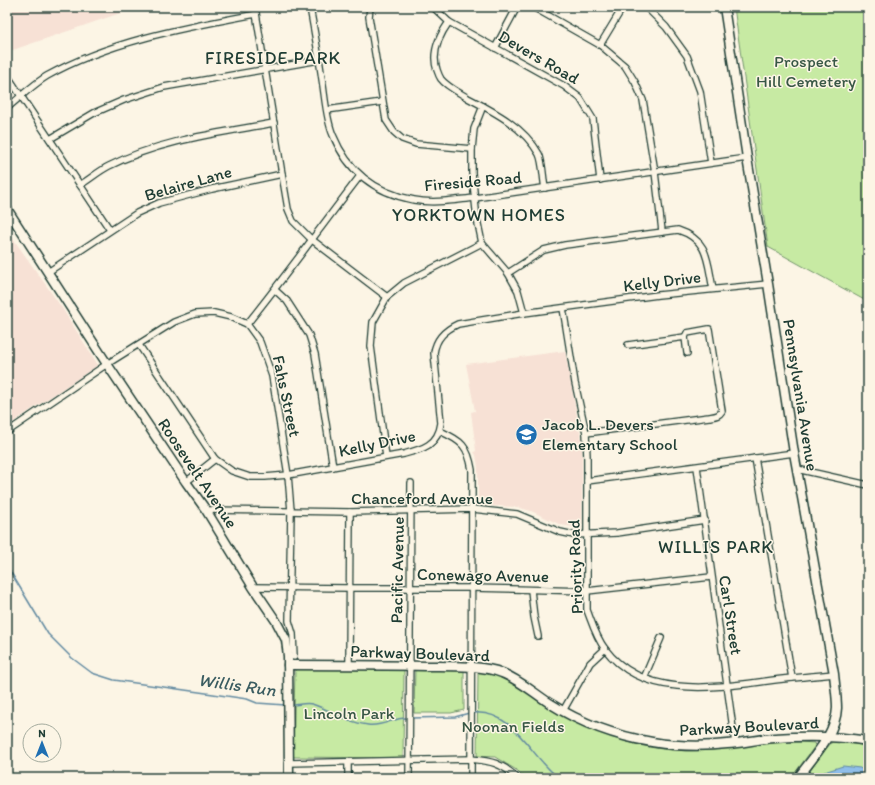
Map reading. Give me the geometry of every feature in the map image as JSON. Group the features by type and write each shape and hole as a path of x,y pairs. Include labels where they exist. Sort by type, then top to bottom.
{"street":[{"path":"255,7 288,209 293,221 312,239 387,297"},
{"name":"Fireside Road","path":"312,7 311,13 327,110 333,135 344,156 360,176 374,187 394,195 416,200 437,201 475,198 747,158"},
{"path":"370,7 369,17 382,102 386,120 394,132 402,139 416,144 472,149"},
{"name":"Devers Road","path":"433,7 449,22 564,86 580,98 593,119 600,180"},
{"path":"495,48 517,7"},
{"path":"533,7 600,45 625,66 635,82 643,100 655,172 662,231"},
{"path":"600,45 623,7"},
{"name":"Pennsylvania Avenue","path":"724,7 794,453 834,674 837,710 833,723 828,737 798,778"},
{"path":"648,8 666,27 687,56 700,91 711,163"},
{"path":"7,108 46,77 90,56 140,39 198,25 256,14"},
{"path":"449,22 441,34 436,48 435,65 440,78 459,92 499,114 532,143 541,156 545,188"},
{"path":"50,139 94,114 130,98 164,87 319,60"},
{"path":"7,75 110,230"},
{"path":"327,110 382,102"},
{"path":"483,106 474,129 472,149 472,173 482,243 508,273 518,291 524,313"},
{"path":"80,185 108,166 139,153 181,141 274,123"},
{"name":"Belaire Lane","path":"48,272 137,213 159,203 212,189 282,174"},
{"path":"7,432 107,364 174,322 195,314 214,313 231,317 247,324 275,290 360,176"},
{"name":"Roosevelt Avenue","path":"7,209 107,364 206,510 253,587 276,620 286,640 289,702 289,778"},
{"path":"508,273 544,250 565,245 678,230 688,233 697,239 704,249 713,289"},
{"path":"386,457 371,346 374,322 387,297 404,283 482,243"},
{"name":"Kelly Drive","path":"139,344 215,460 232,471 250,477 288,475 416,451 430,445 440,431 441,423 434,353 437,341 449,328 458,324 524,313 658,295 768,284"},
{"path":"275,290 287,301 309,335 315,354 333,467"},
{"name":"Priority Road","path":"563,308 575,383 586,432 587,610 593,626 605,649 617,661 644,678 666,685 687,688 728,686 834,674"},
{"name":"Fahs Street","path":"247,324 260,342 272,376 288,475 291,511 290,622 293,634 294,657"},
{"path":"586,432 718,416 722,411 710,329 691,331 687,333 685,338 687,354"},
{"path":"628,345 685,338"},
{"path":"440,431 455,438 462,444 468,452 472,470 473,509 470,668 471,778"},
{"path":"587,481 794,453"},
{"path":"754,458 792,678"},
{"path":"186,482 215,460"},
{"name":"Carl Street","path":"697,467 735,743"},
{"path":"797,469 868,485"},
{"name":"Pacific Avenue","path":"409,778 411,483"},
{"name":"Chanceford Avenue","path":"206,510 350,512 473,509 517,514 560,532 574,535 617,533 704,520"},
{"path":"349,665 350,512"},
{"name":"Conewago Avenue","path":"253,587 410,589 472,588 587,591 711,577"},
{"path":"531,590 538,636"},
{"path":"644,678 661,638"},
{"path":"563,711 590,663 605,649"},
{"name":"Parkway Boulevard","path":"288,665 410,666 487,669 502,673 563,711 592,726 638,740 668,744 707,746 774,738 828,737 868,742"},
{"path":"289,763 490,761 508,769 517,778"},
{"path":"348,762 348,778"}],"shaded area":[{"path":"7,7 138,7 7,52"},
{"path":"7,230 62,308 98,365 7,426"},
{"name":"Jacob L. Devers Elementary School","path":"565,351 582,444 582,528 561,525 531,511 517,507 478,505 478,467 474,452 476,451 471,412 475,411 466,364"}],"green space":[{"name":"Prospect Hill Cemetery","path":"734,7 868,7 868,302 768,247"},
{"name":"Lincoln Park","path":"303,668 404,668 403,758 293,757 295,670"},
{"path":"415,669 460,669 464,671 464,710 451,713 414,713"},
{"name":"Noonan Fields","path":"482,672 503,676 514,682 541,702 567,717 600,732 635,744 682,751 711,750 788,742 814,743 815,746 791,778 525,778 518,771 495,757 477,756 478,673"},
{"path":"833,741 868,746 868,778 805,778"}],"water":[{"path":"843,766 860,768 868,774 868,778 820,778 824,772"}],"waterway":[{"name":"Willis Run","path":"7,566 48,634 72,658 92,673 114,680 247,699 257,703 285,705"},
{"name":"Willis Run","path":"291,705 307,703 312,704 353,722 368,725 379,725 398,719 407,718"},
{"name":"Willis Run","path":"411,718 455,717 469,713"},
{"name":"Willis Run","path":"473,713 487,714 500,719 511,726 549,769 559,778"}],"place":[{"name":"Jacob L. Devers Elementary School","path":"527,434"}],"district":[{"name":"FIRESIDE PARK","path":"273,58"},
{"name":"YORKTOWN HOMES","path":"479,215"},
{"name":"WILLIS PARK","path":"716,547"}]}
